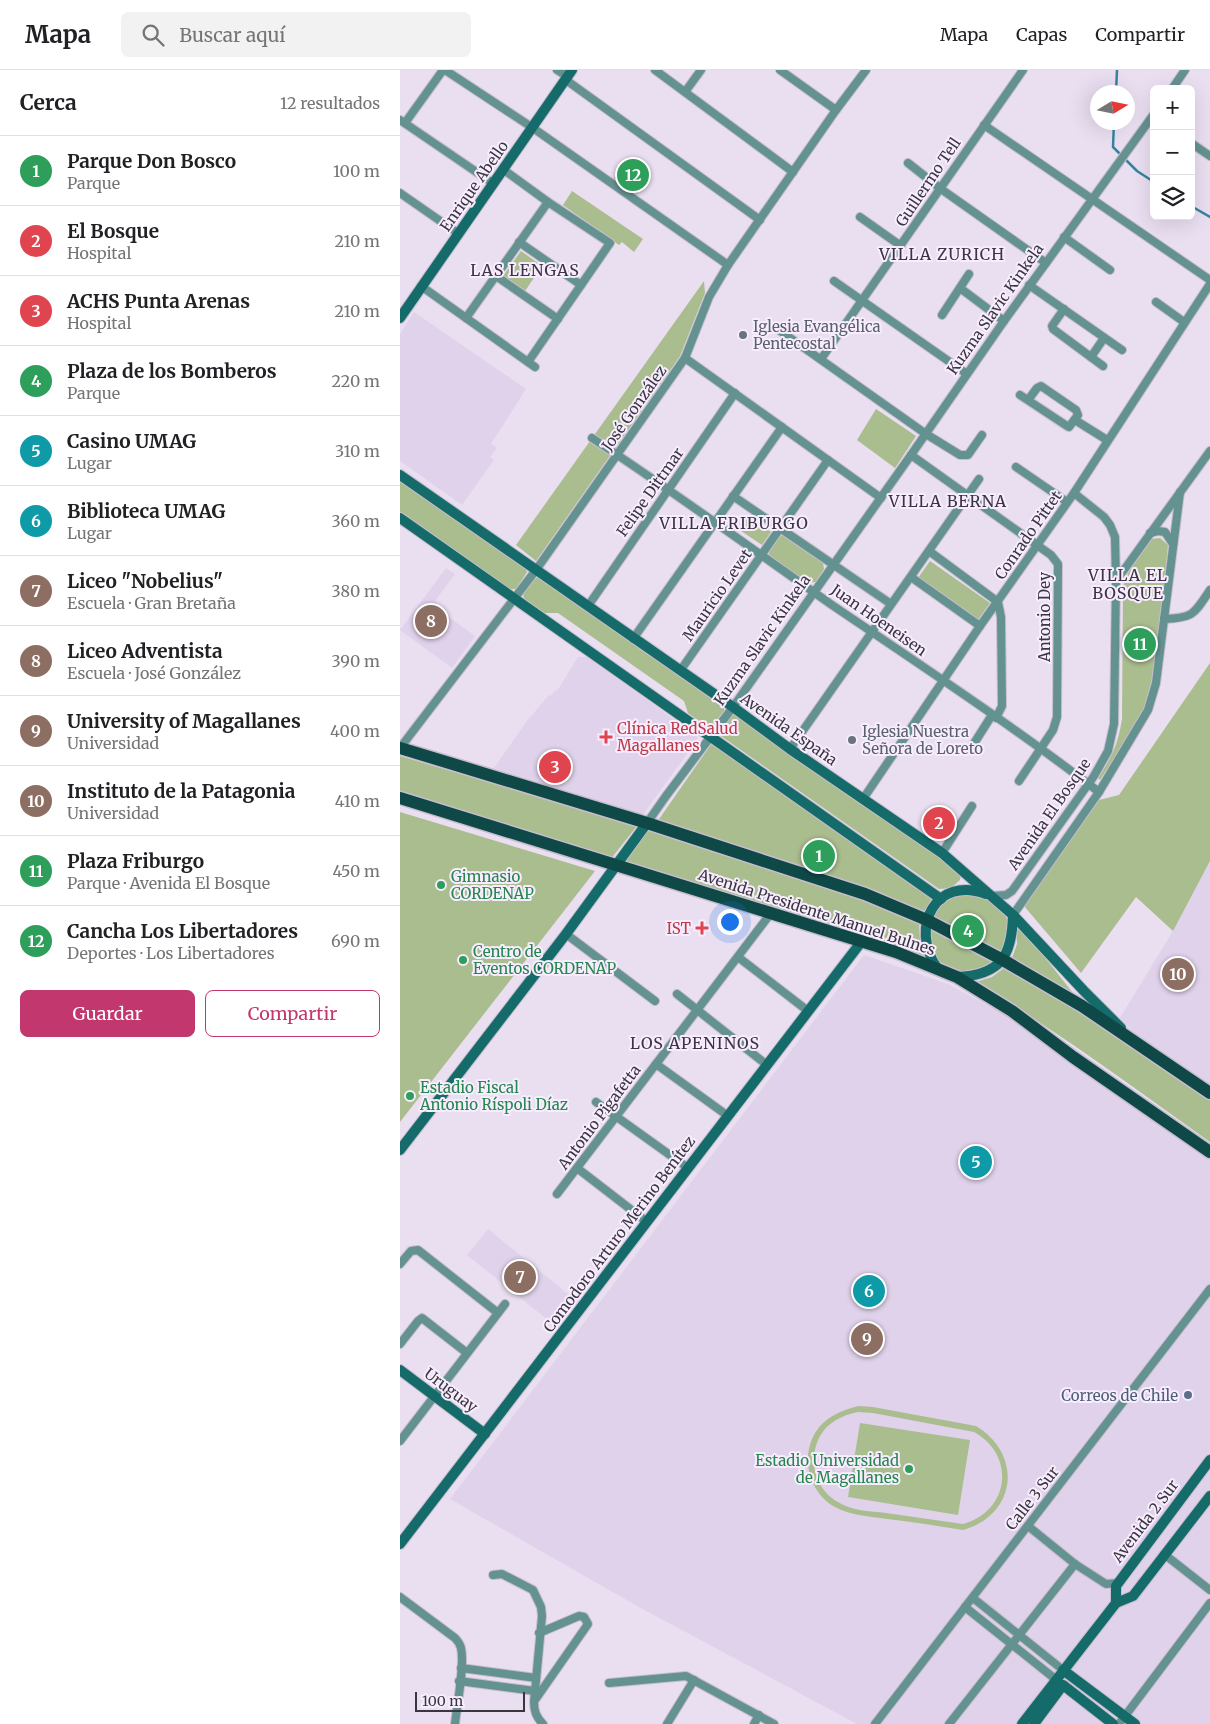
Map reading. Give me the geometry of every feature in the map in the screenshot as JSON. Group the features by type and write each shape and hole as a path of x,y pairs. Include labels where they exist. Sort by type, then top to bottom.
{"main road":[{"name":"Enrique Abello","path":"400,318 568,76"},
{"name":"Avenida España","path":"400,475 733,707 790,749 942,853 1013,915 1134,1041"},
{"path":"400,518 941,899"},
{"name":"Avenida Presidente Manuel Bulnes","path":"400,748 865,894 927,920 1003,960 1082,1006 1210,1093"},
{"name":"Avenida Presidente Manuel Bulnes","path":"400,798 862,941 937,968 957,977 1012,1011 1073,1057 1210,1152"},
{"name":"Kuzma Slavic Kinkela","path":"400,1150 566,934 647,824"},
{"path":"937,968 926,947 925,929 932,908 941,899 963,890 978,891 992,896"},
{"path":"957,977 987,972 1003,960 1011,941 1013,915"},
{"name":"Comodoro Arturo Merino Benítez","path":"400,1544 862,941"},
{"name":"Uruguay","path":"400,1370 485,1434"},
{"name":"Avenida 2 Sur","path":"1116,1603 1114,1590 1118,1583 1210,1460"},
{"path":"1022,1724 1067,1672 1116,1603 1133,1596 1210,1496"},
{"path":"1067,1672 1122,1720 1135,1724"},
{"path":"1034,1724 1059,1682"},
{"path":"1059,1682 1113,1724"}],"street":[{"path":"494,184 402,122 444,70 533,128 728,265"},
{"path":"557,70 568,76 760,220"},
{"path":"655,70 793,172"},
{"path":"685,92 701,70"},
{"path":"780,70 836,110"},
{"name":"José González","path":"400,748 536,570 685,358 709,297 728,265 866,70"},
{"name":"Guillermo Tell","path":"821,359 1023,70"},
{"path":"1175,85 1185,70"},
{"name":"Kuzma Slavic Kinkela","path":"647,824 733,707 1029,285 1150,120"},
{"path":"984,125 1210,282"},
{"path":"1195,146 1210,156"},
{"path":"908,164 1046,262"},
{"path":"504,170 610,243 528,362"},
{"path":"401,197 459,234"},
{"path":"466,318 548,202"},
{"path":"860,217 901,246"},
{"path":"1064,237 1110,270"},
{"path":"519,242 581,285"},
{"path":"942,315 968,274"},
{"path":"496,276 558,319"},
{"path":"834,281 967,374"},
{"name":"Conrado Pittet","path":"863,799 980,626 1074,493 1210,282"},
{"path":"1029,285 1122,350"},
{"path":"421,286 535,367"},
{"path":"960,288 1004,320"},
{"path":"1156,302 1184,322"},
{"path":"1064,309 1052,326 1053,329 1103,366"},
{"path":"776,328 926,434 960,455 968,455 982,435"},
{"path":"1091,357 1104,338"},
{"path":"685,358 881,498"},
{"path":"1020,395 1067,426 1071,426 1078,416 1076,410 1042,386 1037,388 1028,400"},
{"name":"Felipe Dittmar","path":"588,606 735,393"},
{"path":"1075,420 1107,440"},
{"path":"634,639 782,427"},
{"name":"Juan Hoeneisen","path":"592,438 994,716 1099,792"},
{"name":"Avenida El Bosque","path":"992,896 1006,895 1012,891 1094,776 1108,752 1114,724 1116,581 1210,451"},
{"name":"Antonio Dey","path":"911,455 1038,545 1051,555 1058,564 1057,717 1053,730 1019,781"},
{"name":"Mauricio Levet","path":"680,671 828,460"},
{"path":"1016,468 1067,502"},
{"path":"790,749 979,479"},
{"name":"Avenida El Bosque","path":"1013,915 1099,792 1148,710 1156,683 1180,492"},
{"path":"1074,493 1104,517 1110,525 1114,537 1116,581"},
{"path":"733,496 891,604"},
{"path":"1150,533 1165,532 1173,544"},
{"path":"929,551 998,602 1002,617 1002,706 973,745"},
{"path":"911,577 980,626"},
{"path":"1164,618 1191,616 1210,590"},
{"path":"942,853 972,806"},
{"name":"Antonio Pigafetta","path":"557,1194 771,913"},
{"path":"566,934 655,1001"},
{"path":"738,957 808,1011"},
{"path":"677,994 767,1065"},
{"path":"656,1064 728,1116"},
{"path":"596,1102 688,1168"},
{"path":"577,1168 647,1222"},
{"path":"400,1264 414,1250 418,1250 498,1313"},
{"name":"Calle 3 Sur","path":"875,1724 1210,1289"},
{"path":"400,1441 505,1304"},
{"path":"400,1344 418,1320 422,1318 467,1353"},
{"path":"1028,1526 1075,1564 1106,1584 1118,1583"},
{"path":"1164,1554 1210,1590"},
{"path":"949,1724 1075,1564"},
{"path":"493,1575 502,1574 533,1590 541,1607 542,1616 539,1633 534,1711 537,1718 543,1724"},
{"path":"400,1597 458,1640 462,1651 455,1724"},
{"path":"973,1598 1067,1672"},
{"path":"1122,1720 1210,1603"},
{"path":"965,1608 1059,1682"},
{"path":"534,1702 588,1624 584,1618 579,1616 539,1633"},
{"path":"461,1668 536,1678"},
{"path":"609,1683 682,1675 774,1724"},
{"path":"666,1724 694,1680"},
{"path":"459,1681 535,1691"},
{"path":"754,1724 759,1715"}],"shaded area":[{"path":"414,312 526,389 491,444 497,448 490,457 494,460 462,505 400,461 400,334"},
{"path":"446,568 455,574 435,601 446,609 443,613 475,636 452,668 400,630"},
{"name":"Clínica RedSalud Magallanes","path":"578,657 587,657 697,736 697,740 642,816 494,768 526,722 549,695 551,696 557,691"},
{"path":"1210,861 1210,1087 1138,1037 1120,1018 1173,931"},
{"path":"864,955 948,984 1006,1015 1210,1160 1210,1724 857,1724 637,1606 450,1499"},
{"path":"488,1229 573,1298 553,1324 467,1255"}],"green space":[{"path":"628,157 651,173 637,194 614,178"},
{"path":"572,191 643,239 634,252 622,242 619,245 563,205"},
{"path":"521,251 542,266 525,291 503,276"},
{"path":"704,281 705,293 680,356 536,561 516,545"},
{"path":"876,409 916,436 895,468 857,440"},
{"path":"400,479 525,566 527,572 516,589 510,589 400,512"},
{"path":"747,515 771,532 762,545 738,529"},
{"path":"784,535 823,562 824,569 816,582 806,583 769,556 769,551 779,536"},
{"path":"1160,538 1168,545 1162,613 1153,675 1144,708 1100,780 1098,778 1111,757 1119,736 1122,719 1123,586 1131,566 1150,539"},
{"path":"930,561 990,603 978,620 918,578"},
{"path":"539,577 724,705 724,711 712,726 707,727 688,713 684,701 558,613 544,613 524,599 523,594 534,579"},
{"path":"1210,663 1210,861 1173,931 1136,897 1081,973 1024,906 1099,800 1119,795"},
{"path":"732,715 738,715 958,869 961,874 960,880 951,888 939,889 721,736 720,731"},
{"path":"712,743 930,893 931,901 926,910 919,912 657,822"},
{"path":"400,756 637,826 610,860 400,798"},
{"name":"Centro de Eventos CORDENAP","path":"400,812 595,871 400,1122"},
{"path":"648,830 868,897 919,921 920,940 925,959 619,870"},
{"path":"975,892 997,903 1006,917 1010,933 997,963 966,974 948,969 937,961 931,949 930,927 932,913 950,896"},
{"path":"1017,925 1020,926 1073,993 1012,958 1017,944"},
{"path":"1008,965 1114,1030 1210,1097 1210,1142 1065,1040 976,982 992,977"},
{"name":"Estadio Universidad de Magallanes","path":"858,1406 873,1407 976,1426 991,1438 1001,1452 1007,1467 1007,1483 1003,1498 994,1511 981,1522 963,1530 861,1515 835,1507 821,1496 816,1489 809,1472 808,1454 813,1437 822,1424 850,1408","holes":["858,1412 873,1413 974,1432 988,1442 997,1454 1002,1482 998,1495 990,1507 979,1517 963,1524 855,1509 831,1498 821,1485 815,1470 814,1454 822,1432 844,1416"]},
{"name":"Estadio Universidad de Magallanes","path":"860,1423 970,1440 958,1515 848,1497"}],"waterway":[{"path":"1116,85 1117,70"},
{"path":"1114,130 1113,147 1137,171 1150,179"},
{"path":"1195,208 1210,217"}],"place":[{"name":"Cancha Los Libertadores","path":"633,175"},
{"name":"Iglesia Evangélica Pentecostal","path":"743,335"},
{"name":"Liceo Adventista","path":"431,621"},
{"name":"Plaza Friburgo","path":"1140,644"},
{"name":"Clínica RedSalud Magallanes","path":"606,737"},
{"name":"Iglesia Nuestra Señora de Loreto","path":"852,740"},
{"name":"ACHS Punta Arenas","path":"555,767"},
{"name":"El Bosque","path":"939,823"},
{"name":"Parque Don Bosco","path":"819,856"},
{"name":"Gimnasio CORDENAP","path":"441,885"},
{"name":"IST","path":"702,928"},
{"name":"Plaza de los Bomberos","path":"968,931"},
{"name":"Centro de Eventos CORDENAP","path":"463,960"},
{"name":"Instituto de la Patagonia","path":"1178,974"},
{"name":"Estadio Fiscal Antonio Ríspoli Díaz","path":"410,1096"},
{"name":"Casino UMAG","path":"976,1162"},
{"name":"Liceo \"Nobelius\"","path":"520,1277"},
{"name":"Biblioteca UMAG","path":"869,1291"},
{"name":"University of Magallanes","path":"867,1339"},
{"name":"Correos de Chile","path":"1188,1395"},
{"name":"Estadio Universidad de Magallanes","path":"909,1469"}],"district":[{"name":"VILLA ZURICH","path":"942,254"},
{"name":"LAS LENGAS","path":"525,270"},
{"name":"VILLA BERNA","path":"948,501"},
{"name":"VILLA FRIBURGO","path":"734,523"},
{"name":"VILLA EL BOSQUE","path":"1128,584"},
{"name":"LOS APENINOS","path":"695,1043"}]}
